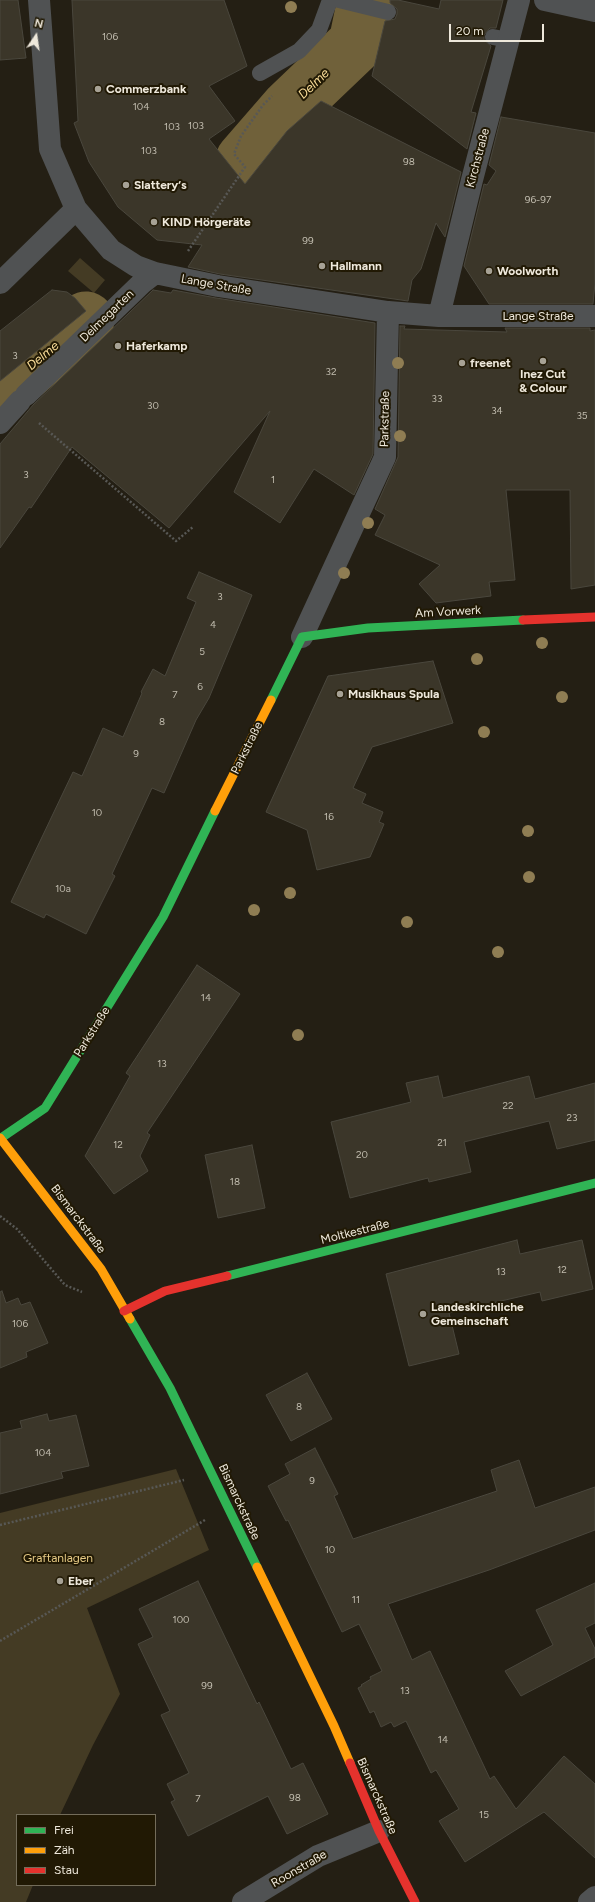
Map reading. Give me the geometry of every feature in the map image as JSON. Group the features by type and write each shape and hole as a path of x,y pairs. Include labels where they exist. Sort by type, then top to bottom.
{"street":[{"name":"Lange Straße","path":"40,0 50,149 76,209 111,250 136,266 163,275 218,286 388,312 439,316 595,316"},
{"name":"Kirchstraße","path":"439,316 472,180 491,112 501,38 519,0"},
{"path":"545,0 595,11"},
{"path":"0,283 76,209"},
{"name":"Delmegarten","path":"0,423 23,398 142,283 163,275"},
{"name":"Parkstraße","path":"0,1138 44,1108 163,917 302,637 385,457 388,312"},
{"name":"Am Vorwerk","path":"302,637 368,628 595,617"},
{"name":"Bismarckstraße","path":"0,1138 101,1269 170,1388 334,1726 379,1831 415,1902"},
{"name":"Moltkestraße","path":"124,1311 165,1291 595,1183"},
{"name":"Roonstraße","path":"243,1902 318,1856 379,1831"},
{"path":"589,1902 595,1897"}],"lane":[{"path":"260,73 299,51 319,30 330,0"},
{"path":"339,0 386,11"}],"path":[{"path":"163,275 245,167 234,154 241,136 263,105 274,94"},
{"path":"33,418 176,541 193,527"},
{"path":"0,1216 17,1229 66,1286 85,1294"},
{"path":"0,1525 178,1482 211,1471"},
{"path":"0,1641 227,1507"}],"green space":[{"path":"80,258 105,280 94,293 68,271"},
{"name":"Graftanlagen","path":"176,1469 209,1550 87,1608 120,1694 93,1745 60,1814 16,1814 16,1886 33,1886 26,1902 0,1902 0,1513"}],"building":[{"path":"0,0 18,0 26,58 0,60"},
{"path":"72,0 224,0 247,66 209,86 235,121 209,139 245,184 287,131 321,101 461,172 445,237 436,223 421,269 412,280 408,301 220,274 188,267 202,245 157,240 118,207 89,162 74,123 78,121"},
{"path":"390,0 398,0 439,9 441,0 503,0 496,28 490,28 484,35 484,40 491,46 471,112 476,113 467,149 372,76 385,21 395,19 397,14 397,9 390,3"},
{"path":"501,117 595,133 595,283 593,304 489,304 464,266 484,184 487,185 496,171 489,165"},
{"path":"52,290 67,292 75,298 86,311 0,381 0,331"},
{"path":"153,290 171,293 173,290 375,323 373,454 354,495 314,469 280,523 234,492 270,411 169,528 72,447 31,508 29,507 0,548 0,444 33,405"},
{"path":"400,326 405,326 404,329 507,332 505,328 590,328 590,331 595,330 595,585 571,589 570,490 506,490 515,580 489,582 491,596 436,603 419,584 440,565 375,535 385,515 375,509 398,457"},
{"path":"199,572 252,595 209,698 196,720 164,793 152,788 112,874 115,876 86,934 46,914 44,918 11,902 73,772 82,776 103,728 123,737 142,693 141,692 153,669 165,676 196,602 187,598"},
{"path":"433,661 453,723 372,747 353,788 366,794 362,803 383,812 379,822 384,824 370,857 317,870 307,830 266,812 328,676"},
{"path":"197,965 240,994 147,1133 150,1135 140,1156 148,1171 114,1194 85,1156 130,1076 126,1073"},
{"path":"438,1076 443,1098 529,1076 535,1099 595,1083 595,1140 557,1149 549,1121 464,1142 471,1172 429,1182 428,1178 350,1198 331,1122 411,1102 406,1083"},
{"path":"252,1145 265,1208 218,1218 205,1155"},
{"path":"517,1240 520,1254 582,1240 593,1289 542,1301 540,1292 449,1313 459,1354 409,1366 386,1274"},
{"path":"2,1291 6,1303 18,1298 21,1305 30,1302 48,1343 26,1352 27,1357 0,1368 0,1292"},
{"path":"307,1373 332,1419 291,1441 266,1395"},
{"path":"47,1414 49,1421 76,1415 89,1466 61,1472 63,1478 0,1494 0,1433 22,1428 20,1421"},
{"path":"315,1448 338,1494 334,1496 353,1539 497,1491 491,1470 519,1460 535,1508 595,1487 595,1530 489,1570 388,1604 412,1660 430,1651 490,1779 494,1776 516,1809 564,1756 595,1784 595,1858 544,1812 465,1862 439,1821 459,1809 436,1770 431,1773 406,1721 394,1727 391,1722 381,1727 374,1711 370,1713 358,1688 371,1679 370,1677 382,1671 359,1624 342,1632 288,1520 286,1521 268,1486 290,1474 285,1464"},
{"path":"198,1581 257,1704 259,1702 291,1769 303,1763 328,1814 287,1834 268,1796 188,1836 171,1802 175,1800 167,1784 189,1773 161,1715 170,1711 138,1644 153,1637 139,1609"},
{"path":"595,1583 595,1623 585,1628 595,1649 595,1657 521,1696 505,1671 553,1645 536,1610"}],"waterway":[{"name":"Delme","path":"244,160 290,107 357,43 366,0"},
{"name":"Delme","path":"0,393 86,320"}],"traffic: fast":[{"path":"271,700 302,637 368,628 523,620"},
{"path":"1,1138 45,1108 163,917 215,811"},
{"path":"227,1276 595,1183"},
{"path":"130,1319 170,1388 257,1567"}],"traffic: slow":[{"path":"215,811 271,700"},
{"path":"0,1138 101,1269 130,1319"},
{"path":"257,1567 334,1726 350,1763"}],"traffic: jam":[{"path":"523,620 595,617"},
{"path":"124,1311 165,1291 227,1276"},
{"path":"350,1763 379,1831 415,1902"}],"place":[{"name":"Commerzbank","path":"98,89"},
{"name":"Slattery‘s","path":"126,185"},
{"name":"KIND Hörgeräte","path":"154,222"},
{"name":"Hallmann","path":"322,266"},
{"name":"Woolworth","path":"489,271"},
{"name":"Haferkamp","path":"118,346"},
{"name":"Inez Cut & Colour","path":"543,361"},
{"name":"freenet","path":"462,363"},
{"name":"Musikhaus Spula","path":"340,694"},
{"name":"Landeskirchliche Gemeinschaft","path":"423,1314"},
{"name":"Eber","path":"60,1581"}]}
